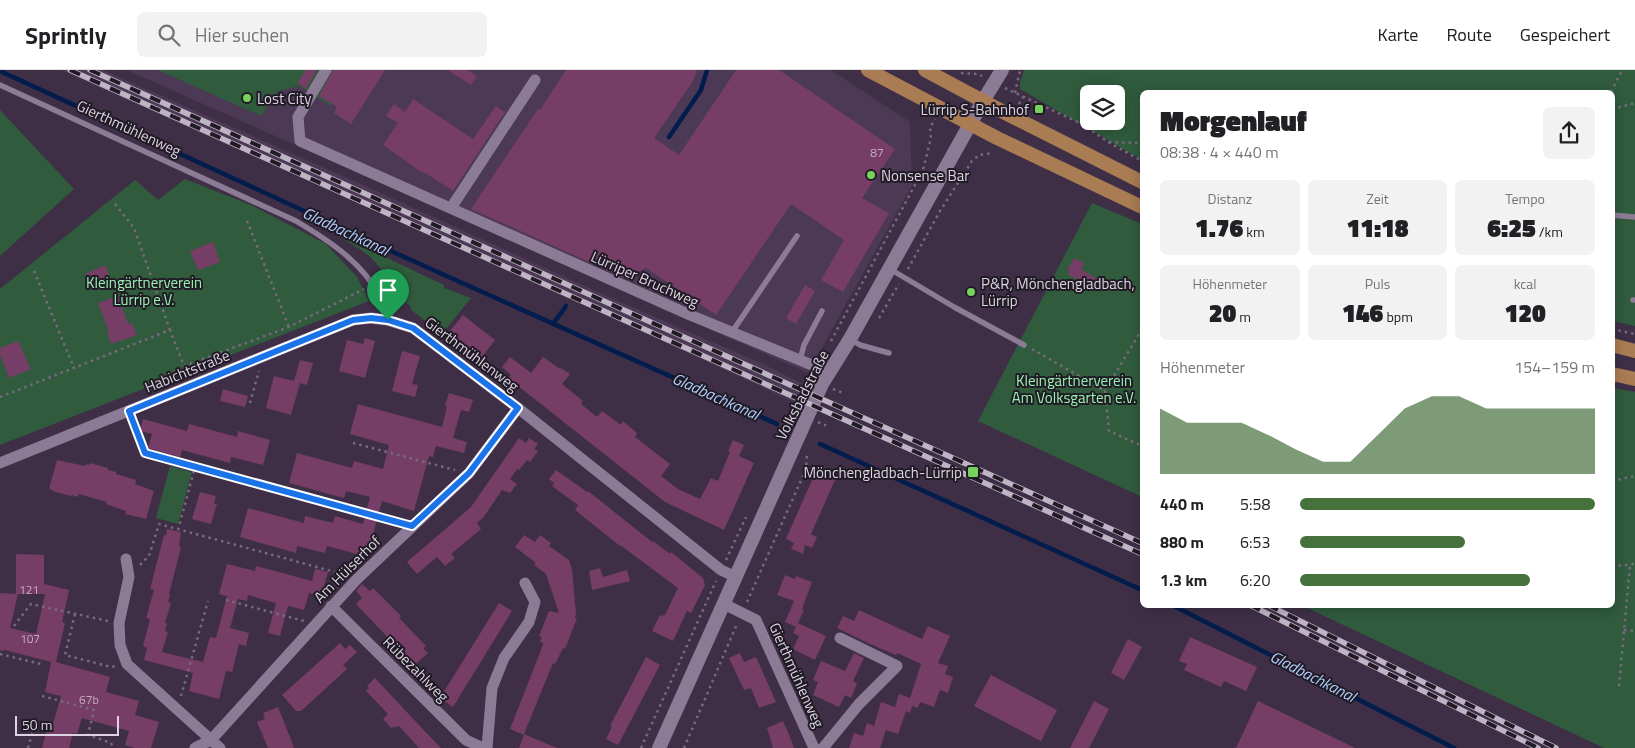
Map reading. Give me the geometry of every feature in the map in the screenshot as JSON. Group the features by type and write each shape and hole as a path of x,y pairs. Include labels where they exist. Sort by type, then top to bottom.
{"main road":[{"path":"868,70 997,138 1140,206"},
{"path":"925,70 1140,181"},
{"name":"Volksbadstraße","path":"659,748 800,433 833,377 850,339 970,123 1002,70"},
{"path":"1615,346 1635,351"},
{"path":"1615,375 1635,379"}],"street":[{"name":"Lürriper Bruchweg","path":"326,70 298,117 300,141 690,315 800,360 833,377"},
{"path":"451,208 535,80"},
{"name":"Habichtstraße","path":"0,463 353,320 371,318 388,320"},
{"name":"Gierthmühlenweg","path":"388,320 413,328 518,408 721,570 736,577"},
{"name":"Am Hülserhof","path":"195,748 211,740 356,580 469,473 518,408"},
{"path":"126,559 129,577 119,623 120,645 127,664 220,748"},
{"name":"Rübezahlweg","path":"331,606 466,740 485,748 492,688 504,658 529,622 535,602 525,582"},
{"name":"Gierthmühlenweg","path":"724,604 756,620 814,748"},
{"name":"Gierthmühlenweg","path":"823,748 859,704 897,666 840,638"}],"lane":[{"name":"Gierthmühlenweg","path":"0,85 296,221 329,241 361,270 380,297 388,320"},
{"path":"1615,215 1635,217"},
{"path":"732,332 797,236"},
{"path":"890,269 1024,345"},
{"path":"800,360 804,345 822,311"},
{"path":"850,339 860,345 889,354"}],"path":[{"path":"953,85 960,73 978,74 980,70"},
{"path":"1020,70 1015,93 1082,124 1108,142 1140,160"},
{"path":"1612,90 1622,70"},
{"path":"1012,116 1023,97"},
{"path":"1615,107 1635,103"},
{"path":"902,210 923,170 931,138 930,128 940,108"},
{"path":"874,324 904,277 940,211 972,161 979,155 988,154 997,138"},
{"path":"1108,142 1140,143"},
{"path":"115,204 134,228 184,366 290,327 372,286"},
{"path":"247,221 290,327"},
{"path":"34,271 74,368"},
{"path":"0,397 170,330"},
{"path":"1615,330 1635,334"},
{"path":"1140,332 1105,391 1109,431 1140,445"},
{"path":"1024,345 1105,391"},
{"path":"250,403 263,357"},
{"path":"833,377 831,389 843,393"},
{"path":"129,411 145,453 412,526"},
{"path":"814,428 817,421 829,427"},
{"path":"353,442 469,473"},
{"path":"684,748 806,469 807,451"},
{"path":"178,530 194,467"},
{"path":"1615,480 1635,476"},
{"path":"129,577 149,556 159,524 348,576 356,580"},
{"path":"1615,566 1635,564"},
{"path":"1619,686 1630,565"},
{"path":"178,710 208,600"},
{"path":"226,600 315,624"},
{"path":"14,626 31,604 119,623"},
{"path":"76,614 65,655 111,667 127,664"},
{"path":"1624,630 1635,631"},
{"path":"0,654 41,664"},
{"path":"42,696 94,710 88,735 111,743 113,748"},
{"path":"28,748 36,720"}],"shaded area":[{"path":"61,70 103,70 763,364 805,385 796,403 594,309"},
{"path":"127,70 831,70 910,122 912,185 808,373"}],"green space":[{"name":"Lost City","path":"158,70 353,70 331,106 299,86 278,91 261,116"},
{"path":"1024,70 1635,70 1635,326 1615,321 1615,90 1140,90 1140,159 1090,130 1125,130 1125,85 1080,85 1080,124 1020,89"},
{"path":"0,110 74,189 0,256"},
{"name":"Kleingärtnerverein Lürrip e.V.","path":"185,179 251,205 326,244 357,277 369,301 0,445 0,289 135,180 158,200"},
{"name":"Kleingärtnerverein Am Volksgarten e.V.","path":"1092,203 1140,223 1140,496 978,421"},
{"path":"336,234 444,285 444,288 471,298 442,334 410,309 412,308 371,258"},
{"path":"1615,388 1635,392 1635,748 1604,748 1307,608 1615,608"},
{"path":"170,466 192,472 178,524 156,518"}],"building":[{"path":"306,70 317,70 306,89 297,83"},
{"path":"333,70 385,70 351,124 334,113 337,107 319,96"},
{"path":"448,70 467,70 477,76 471,85"},
{"path":"566,70 697,70 693,81 654,138 679,155 736,70 779,70 895,149 862,198 889,213 843,292 821,280 844,240 791,204 716,315 646,268 625,278 471,209"},
{"path":"413,99 473,139 496,106 505,112 453,191 421,172 383,145 398,123 386,116 394,104 405,112"},
{"path":"213,242 220,262 198,270 190,251"},
{"path":"1074,258 1084,263 1081,269 1099,280 1093,290 1068,274 1070,272 1067,270"},
{"path":"105,265 109,276 89,285 85,274"},
{"path":"805,285 815,291 796,324 786,318"},
{"path":"118,296 128,324 132,323 137,335 111,344 107,333 109,332 98,303"},
{"path":"463,315 495,340 482,357 449,332"},
{"path":"365,338 375,341 365,378 339,371 347,340 363,344"},
{"path":"18,341 31,369 9,378 0,355 0,348"},
{"path":"402,351 420,356 412,384 418,385 415,397 392,391"},
{"path":"510,357 531,373 543,357 570,374 562,384 583,401 581,404 597,417 602,411 621,425 623,421 637,433 635,437 670,464 661,476 678,489 700,499 711,478 718,481 733,440 744,445 739,456 754,463 724,530 665,502 508,378 511,375 502,367"},
{"path":"300,360 313,363 307,385 300,383 291,415 266,408 274,376 294,381"},
{"path":"223,389 248,396 245,407 220,401"},
{"path":"449,393 473,400 469,412 461,410 453,438 467,442 464,453 436,446 433,457 429,456 414,511 382,501 367,557 327,546 325,553 297,546 296,553 240,537 248,508 304,523 305,516 333,523 335,516 363,524 370,497 346,491 344,498 289,483 297,453 352,468 354,461 383,469 389,445 350,434 358,404 442,427"},
{"path":"143,419 187,431 189,424 237,437 238,431 270,440 263,465 231,457 230,463 182,450 180,457 148,448 152,434 140,431"},
{"path":"519,438 526,443 529,438 538,444 534,449 538,451 530,462 527,460 519,470 517,469 510,479 517,484 510,493 502,490 483,518 477,523 481,529 451,554 455,558 445,566 437,557 417,574 407,562 471,507"},
{"path":"57,460 85,466 90,463 108,468 108,470 116,472 116,474 136,480 135,484 154,491 146,519 125,514 126,511 106,504 107,502 79,494 78,497 52,491 49,489"},
{"path":"820,465 834,472 831,478 835,480 811,534 817,537 812,548 805,545 803,554 791,549 794,543 786,539"},
{"path":"556,470 588,491 652,542 670,554 671,552 703,578 705,585 691,613 687,611 673,641 652,631 660,615 662,617 665,615 678,588 620,546 575,510 578,505 552,486 554,483 549,479"},
{"path":"200,492 216,496 214,504 217,504 211,524 192,519"},
{"path":"167,529 181,532 179,546 181,547 169,594 168,602 171,603 165,623 167,623 165,631 168,632 162,652 203,662 210,637 216,638 227,596 219,594 227,564 255,571 256,566 312,581 315,569 328,572 321,596 309,593 304,610 288,606 280,636 268,633 276,603 248,595 247,601 238,599 230,628 249,633 246,646 239,644 232,672 226,671 219,699 189,691 193,673 144,660 147,648 143,646 150,619 146,618 154,590 150,589"},
{"path":"524,535 535,542 540,535 551,543 549,546 569,560 572,569 575,618 577,618 565,649 563,648 555,664 553,663 524,734 557,748 519,748 524,735 510,729 543,645 540,641 542,637 539,636 549,611 559,613 546,574 534,565 536,563 515,547"},
{"path":"16,554 44,555 44,584 69,590 62,622 65,623 56,662 110,677 106,692 139,701 135,715 159,722 151,748 135,748 125,745 129,731 82,718 77,734 73,733 69,748 42,748 48,726 52,727 61,696 45,692 51,662 5,650 0,651 0,593 16,594","holes":["18,594 45,594 36,634 10,628"]},
{"path":"600,568 603,577 627,570 630,581 592,590 589,571"},
{"path":"785,575 795,579 796,576 812,582 798,623 826,636 815,660 793,649 799,636 793,633 796,627 785,622 794,601 777,595"},
{"path":"362,584 370,591 373,588 401,616 399,618 426,646 423,648 428,653 414,665 356,604 362,598 356,591"},
{"path":"499,603 512,611 453,707 440,698"},
{"path":"859,610 922,639 928,626 950,636 938,663 948,666 945,674 953,677 948,693 940,690 934,707 920,702 918,708 912,706 910,713 906,711 898,734 886,730 880,748 849,748 854,733 863,736 867,723 874,726 881,702 895,707 899,694 910,698 921,664 870,644 837,628 843,616 854,621"},
{"path":"1190,637 1257,667 1246,691 1224,681 1221,687 1184,670 1187,664 1179,661"},
{"path":"1128,639 1142,647 1124,680 1111,673"},
{"path":"340,643 345,649 350,645 357,652 343,665 347,669 301,711 296,711 282,695"},
{"path":"740,653 744,662 756,657 776,702 759,708 751,688 744,690 729,658"},
{"path":"854,653 864,658 853,681 857,683 851,698 845,695 839,707 813,695 818,682 813,680 821,661 845,671"},
{"path":"646,657 660,665 618,745 606,739 612,727 610,726"},
{"path":"991,675 1057,710 1041,741 974,706"},
{"path":"375,678 441,748 419,748 399,726 391,728 383,719 388,714 366,691 369,688 367,686"},
{"path":"1094,701 1109,709 1089,748 1070,748"},
{"path":"1258,701 1355,748 1236,748"},
{"path":"278,707 294,748 268,748 257,722 265,719 263,713"},
{"path":"783,721 794,748 773,748 767,728"}],"waterway":[{"path":"669,137 701,90 707,70"},
{"name":"Gladbachkanal","path":"0,71 402,256 777,424"},
{"path":"553,324 566,306"},
{"name":"Gladbachkanal","path":"820,444 1140,589"},
{"name":"Gladbachkanal","path":"1178,608 1454,748"}],"railway":[{"path":"70,70 1140,553"},
{"path":"90,70 1140,542"},
{"path":"1256,608 1538,748"},
{"path":"1274,608 1556,748"}],"place":[{"name":"Lost City","path":"247,98"},
{"name":"Lürrip S-Bahnhof","path":"1039,109"},
{"name":"Nonsense Bar","path":"871,175"},
{"name":"P&R, Mönchengladbach, Lürrip","path":"971,292"},
{"name":"Mönchengladbach-Lürrip","path":"973,472"}],"route":[{"path":"371,318 388,320 413,328 518,408 469,473 412,526 145,453 129,411 353,320 371,318"}]}
